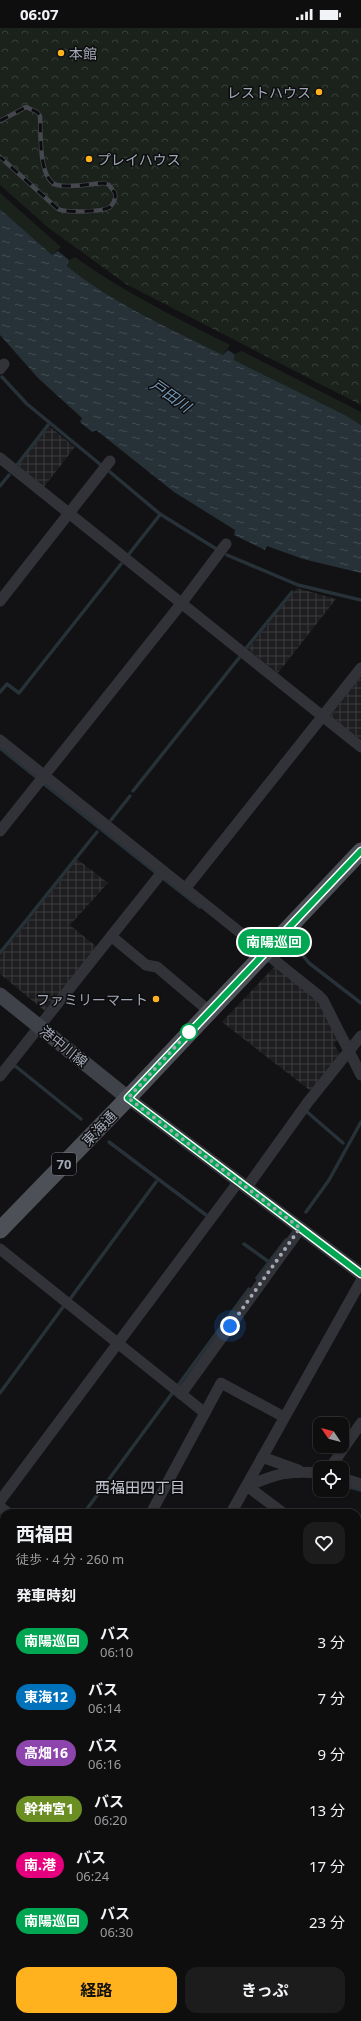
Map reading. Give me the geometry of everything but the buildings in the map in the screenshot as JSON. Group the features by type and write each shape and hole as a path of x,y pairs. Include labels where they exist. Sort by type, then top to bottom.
{"main road":[{"name":"東海通","path":"0,1230 128,1098 361,851"},
{"name":"港中川線","path":"0,995 128,1098"}],"street":[{"path":"0,458 361,747"},
{"path":"0,601 70,514 110,461"},
{"path":"0,831 182,604 226,544"},
{"path":"185,889 361,668"},
{"path":"0,740 323,1000 350,1050 361,1075"},
{"path":"0,1076 163,871"},
{"path":"111,936 146,965 157,967 209,1011"},
{"path":"0,1501 118,1344 361,1036"},
{"path":"128,1098 361,1274"},
{"path":"177,1391 300,1228"},
{"path":"0,1250 205,1413"},
{"path":"234,1509 284,1417 361,1281"},
{"path":"153,1509 222,1383 284,1417"},
{"path":"335,1461 361,1423"},
{"path":"262,1457 301,1471"},
{"path":"248,1486 283,1472 313,1472"},
{"path":"349,1480 361,1484"},
{"path":"248,1486 278,1509"}],"shaded area":[{"path":"49,426 75,447 44,487 17,465"},
{"path":"297,588 336,599 278,673 248,649"},
{"path":"361,676 361,740 330,716"},
{"path":"77,859 108,883 70,925 97,947 46,1012 0,974 0,956"},
{"path":"276,965 316,997 339,1038 334,1044 341,1056 312,1092 222,1022"}],"green space":[{"path":"0,28 361,28 361,405 126,284 50,229 0,185"},
{"path":"0,193 61,247 52,255 0,209"},
{"path":"75,257 93,270 131,293 170,315 230,345 223,355 142,315 85,280 67,266 69,260"},
{"path":"242,351 361,412 361,425 345,415 234,360 234,354"}],"water":[{"name":"戸田川","path":"0,209 52,255 58,251 69,260 67,266 85,280 123,304 223,355 228,350 234,354 234,360 345,415 361,425 361,573 303,559 267,546 265,550 234,535 235,530 174,492 96,430 92,432 80,422 82,418 38,378 0,335"}],"waterway":[{"path":"2,377 27,404 101,465"},
{"path":"17,465 48,425"},
{"path":"110,472 160,514 218,550"},
{"path":"0,486 9,475"},
{"path":"129,554 159,516"},
{"path":"227,555 298,585 361,600"},
{"path":"0,692 7,684 19,693 121,564"},
{"path":"247,647 292,592"},
{"path":"133,791 239,658"},
{"path":"0,748 36,777"},
{"path":"44,784 155,872"},
{"path":"111,820 130,796"},
{"path":"0,953 97,832"},
{"path":"163,878 200,907"},
{"path":"296,947 309,963 361,1003"},
{"path":"13,1067 14,1065 81,1119"},
{"path":"306,1111 343,1143"},
{"path":"306,1212 329,1180 361,1122"},
{"path":"109,1142 206,1215"},
{"path":"70,1299 156,1182"},
{"path":"257,1278 286,1240"},
{"path":"244,1244 269,1262"},
{"path":"87,1509 249,1289"},
{"path":"0,1393 63,1307"},
{"path":"349,1487 361,1490"}],"railway":[{"path":"0,121 26,107 37,112 40,116 41,144 44,165 46,174 51,181 57,185 68,186 104,183 109,185 115,193 113,204 106,209 93,211 58,209 0,157"}],"bus line":[{"name":"南陽巡回","path":"361,851 128,1098 361,1274"}],"place":[{"name":"本館","path":"61,53"},
{"name":"レストハウス","path":"319,92"},
{"name":"プレイハウス","path":"89,159"},
{"name":"ファミリーマート","path":"156,999"}],"district":[{"name":"西福田四丁目","path":"140,1487"}],"route":[{"path":"189,1032 128,1098 300,1228 230,1326"}]}
